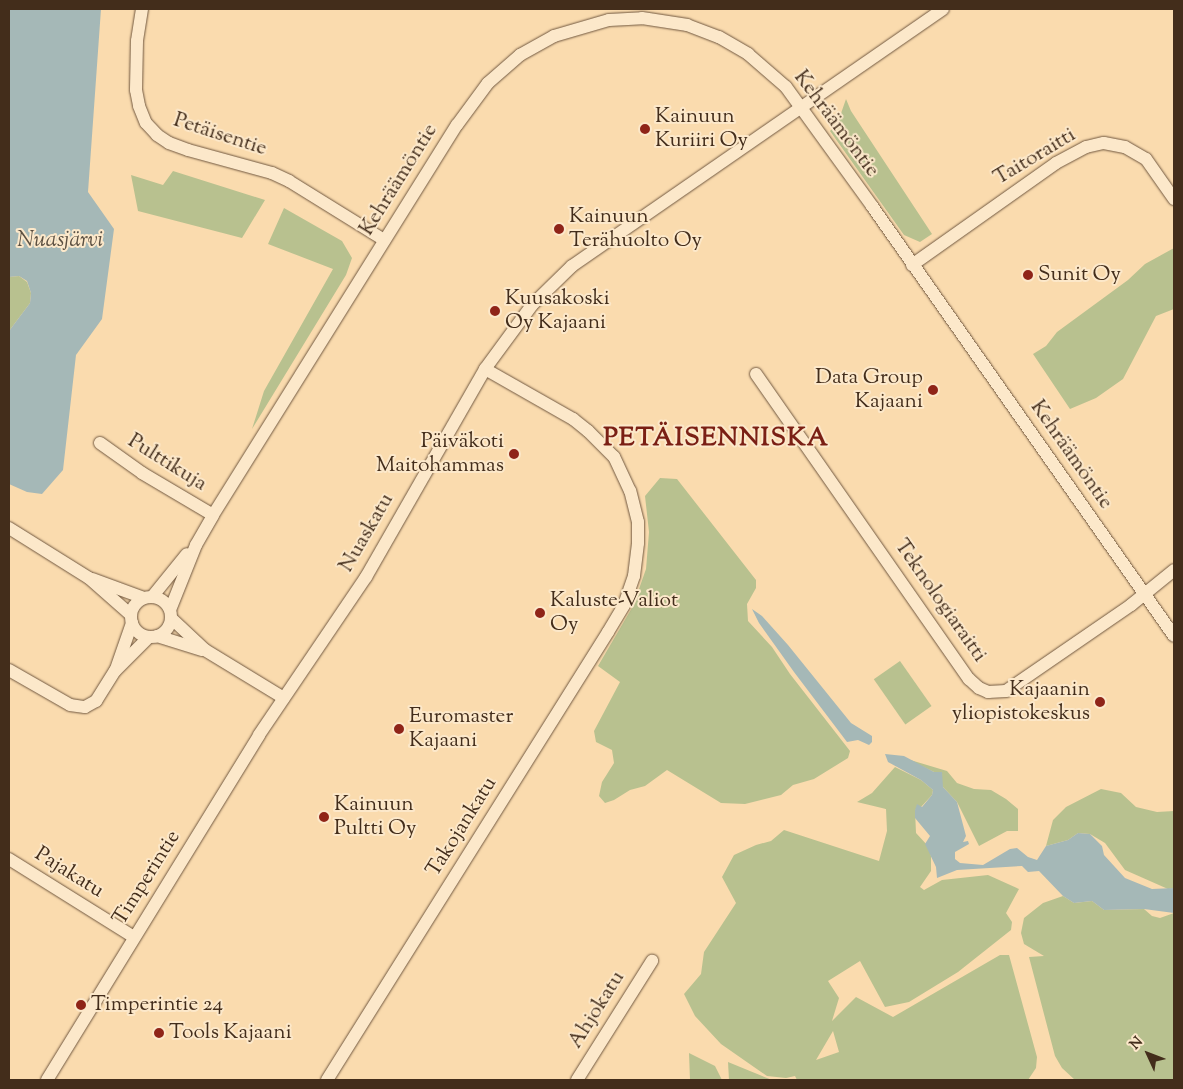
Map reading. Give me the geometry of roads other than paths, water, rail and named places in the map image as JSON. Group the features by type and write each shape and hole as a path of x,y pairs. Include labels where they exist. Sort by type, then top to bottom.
{"street":[{"name":"Petäisentie","path":"142,9 137,41 136,90 139,106 146,123 158,135 169,143 188,150 272,173 289,181 384,240"},
{"name":"Nuaskatu","path":"284,698 366,577 485,369 532,305 572,266 943,9"},
{"name":"Kehräämöntie","path":"170,614 196,545 213,515 457,125 488,83 520,55 554,36 608,14 687,25 719,37 748,54 786,87 1174,636"},
{"name":"Taitoraitti","path":"912,265 1056,163 1086,147 1104,143 1125,147 1139,155 1146,160 1174,199"},
{"name":"Takojankatu","path":"326,1080 608,632 624,605 634,576 638,543 638,522 630,492 614,457 588,430 485,369"},
{"name":"Teknologiaraitti","path":"756,374 969,679 979,688 988,692 1006,691 1145,594 1174,570"},
{"name":"Pulttikuja","path":"100,443 142,473 213,515"},
{"path":"9,528 89,578 131,619 138,633 205,650"},
{"name":"Kehräämöntie","path":"148,597 196,545"},
{"path":"89,578 163,601 170,614 205,650 284,698"},
{"path":"115,671 135,604 148,597"},
{"path":"9,670 70,705 84,707 96,701 115,671 153,636 167,629 170,614"},
{"name":"Timperintie","path":"47,1080 284,698"},
{"name":"Pajakatu","path":"9,859 134,937"},
{"name":"Ahjokatu","path":"577,1080 652,960"}],"water":[{"name":"Nuasjärvi","path":"9,9 101,9 88,192 114,229 102,319 76,355 63,470 42,494 27,492 9,484 9,331 30,303 31,293 27,281 19,276 9,277"},
{"path":"752,609 762,616 788,645 851,723 872,736 872,742 869,745 858,740 847,742 759,623"},
{"path":"885,754 904,756 934,772 942,772 943,787 957,802 966,836 963,842 968,841 969,844 955,852 955,859 960,863 983,865 1010,849 1017,848 1028,857 1037,860 1046,846 1068,840 1078,833 1090,834 1102,846 1104,855 1125,878 1152,889 1174,888 1174,913 1144,909 1104,910 1092,901 1074,903 1063,896 1039,871 1028,872 1022,866 957,870 937,878 936,867 925,844 930,836 915,818 917,804 922,807 932,795 933,790 921,780 888,762"}],"place":[{"name":"Kainuun Kuriiri Oy","path":"645,129"},
{"name":"Kainuun Terähuolto Oy","path":"559,229"},
{"name":"Sunit Oy","path":"1028,275"},
{"name":"Kuusakoski Oy Kajaani","path":"495,311"},
{"name":"Data Group Kajaani","path":"933,390"},
{"name":"Päiväkoti Maitohammas","path":"514,454"},
{"name":"Kaluste-Valiot Oy","path":"540,613"},
{"name":"Kajaanin yliopistokeskus","path":"1100,702"},
{"name":"Euromaster Kajaani","path":"399,729"},
{"name":"Kainuun Pultti Oy","path":"324,817"},
{"name":"Timperintie 24","path":"81,1005"},
{"name":"Tools Kajaani","path":"159,1033"}],"district":[{"name":"PETÄISENNISKA","path":"716,439"}]}
